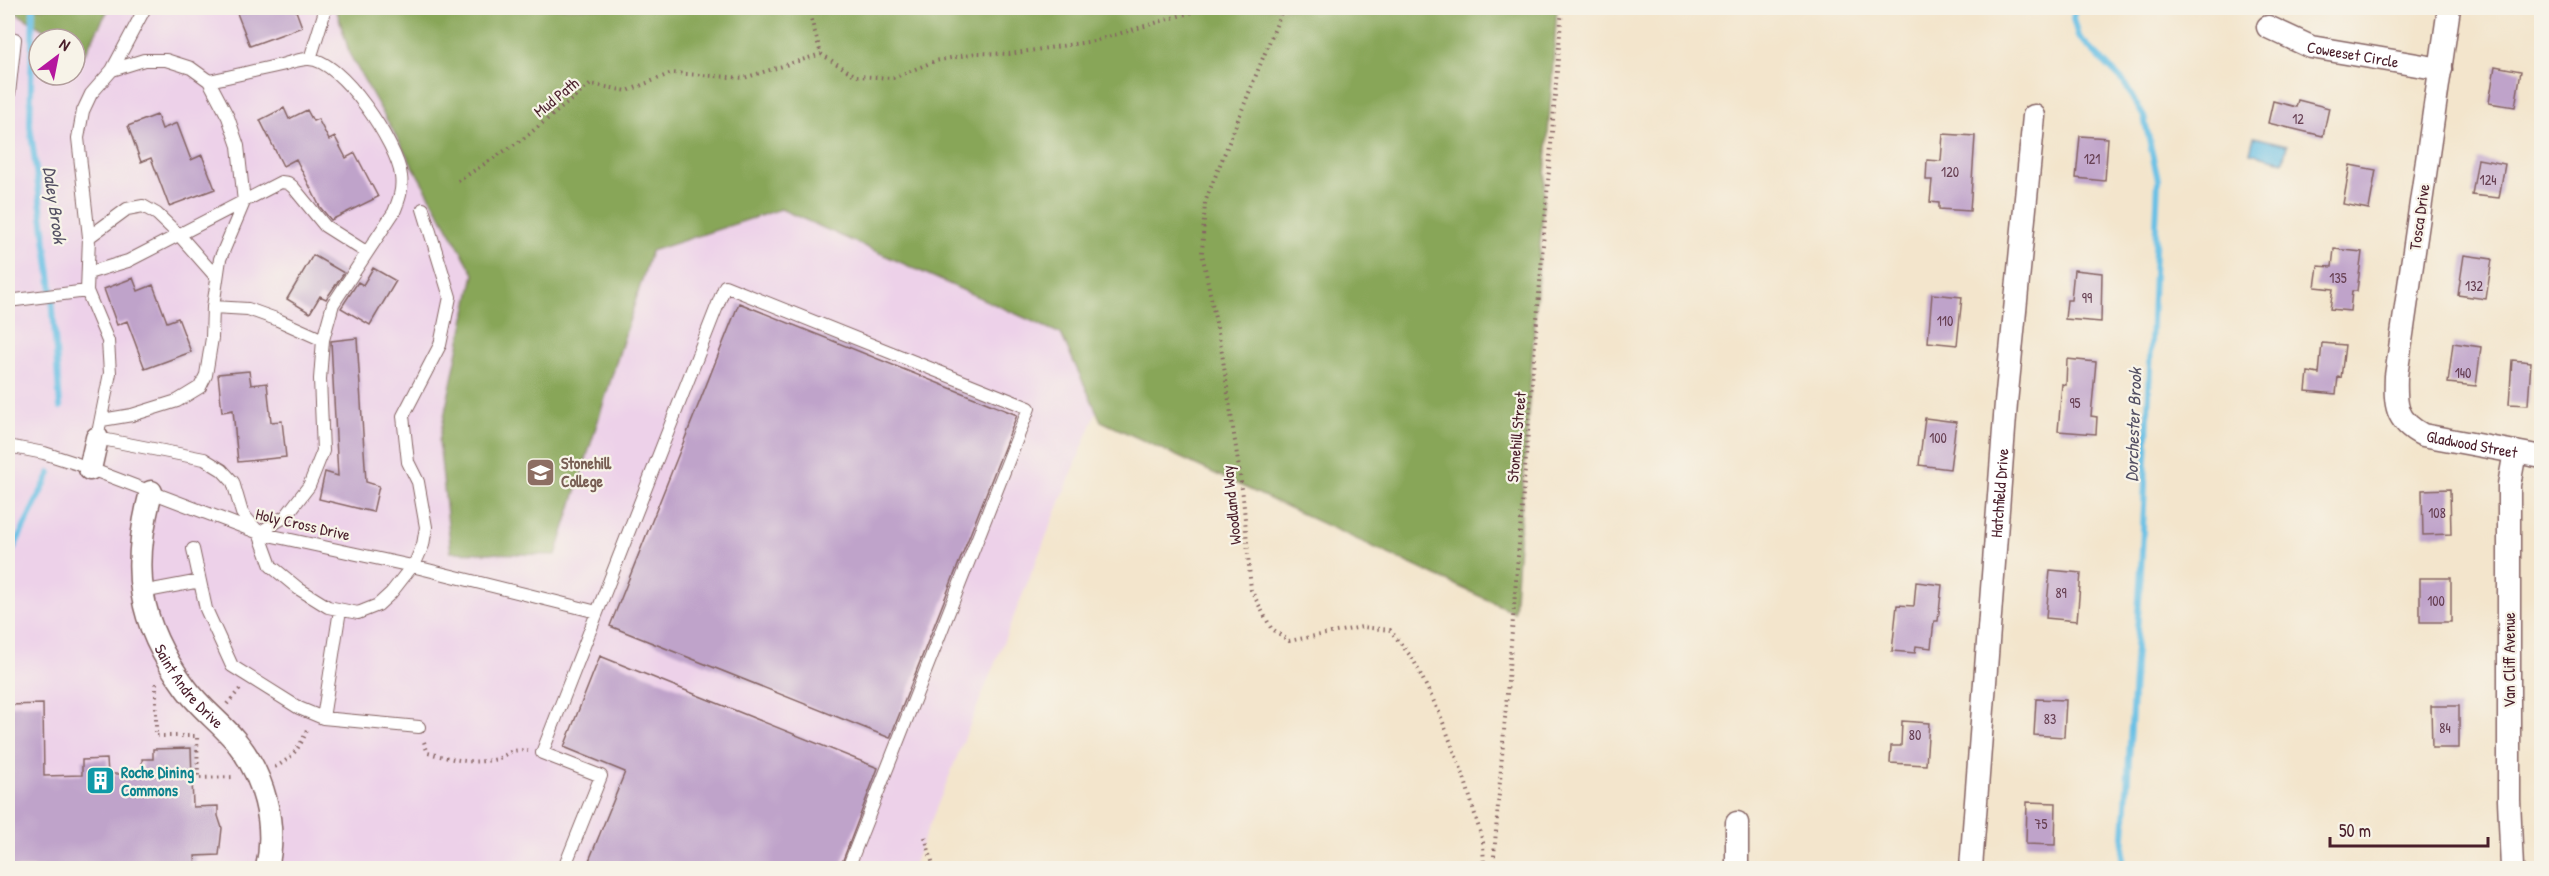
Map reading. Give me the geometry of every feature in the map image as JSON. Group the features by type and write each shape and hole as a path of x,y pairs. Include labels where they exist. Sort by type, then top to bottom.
{"street":[{"name":"Tosca Drive","path":"2406,425 2397,410 2396,376 2449,8"},
{"name":"Coweeset Circle","path":"2268,27 2311,47 2441,69"},
{"name":"Hatchfield Drive","path":"1971,868 2006,415 2034,116"},
{"name":"Gladwood Street","path":"2406,425 2432,438 2541,457"},
{"path":"90,469 99,429"},
{"name":"Van Cliff Avenue","path":"2512,868 2509,800 2509,485 2515,452"},
{"name":"Saint Andre Drive","path":"151,492 140,546 142,592 150,621 173,670 197,703 234,739 257,773 269,821 267,868"},
{"path":"1737,823 1737,868"}],"lane":[{"path":"99,429 110,373 108,341 87,291 89,237 78,138 83,111 91,94 112,70 145,8"},
{"path":"310,58 324,14 323,8"},
{"path":"8,103 11,38"},
{"path":"209,81 310,58 333,69 354,89 376,122 395,157 401,176 400,196 394,212 333,304 323,340 320,379 323,451 309,486 286,516 259,533"},
{"path":"99,429 132,415 177,401 200,387 206,375 212,338 213,307 220,259 244,202 238,146 228,117 209,81 191,68 166,60 144,60 112,70"},
{"path":"88,273 128,261 281,182 288,183 325,226 366,252"},
{"path":"89,237 127,208 143,206 157,214 180,236 217,278"},
{"path":"99,429 204,459 222,470 232,482 242,513 259,533 271,566 299,589 328,608 358,613 378,604 412,566 423,545 426,527 418,482 408,462 403,416 440,345 450,297 423,209"},
{"path":"564,868 600,776 542,753 725,286 1029,408 848,868"},
{"path":"8,302 87,291"},
{"path":"213,307 248,309 323,340"},
{"name":"Holy Cross Drive","path":"8,446 51,455 259,533 412,566 597,612"},
{"path":"193,549 206,609 232,666 299,708 319,716 419,727"},
{"path":"142,592 200,581"},
{"path":"319,716 340,610"}],"path":[{"path":"808,8 821,54 856,76 893,78 935,61 977,53 1009,54 1094,41 1206,8"},
{"name":"Woodland Way","path":"1283,8 1205,202 1204,212 1202,252 1222,353 1240,474 1251,590 1271,628 1289,641 1362,627 1390,630 1413,659 1439,712 1464,777 1483,842 1484,868"},
{"name":"Stonehill Street","path":"1493,868 1562,8"},
{"name":"Mud Path","path":"458,181 523,139 591,84 627,91 672,73 744,78 821,54"},
{"path":"223,709 250,677"},
{"path":"271,769 290,759 319,716"},
{"path":"419,727 428,753 467,763 496,759 514,749 542,753"},
{"path":"925,837 934,868"}],"shaded area":[{"name":"Stonehill College","path":"8,8 1260,8 912,868 8,868"}],"green space":[{"path":"8,8 109,8 87,49 87,27 39,27"},
{"path":"336,8 1557,8 1514,612 1101,421 1061,334 781,209 651,251 556,555 451,552 439,441 474,274 350,55"}],"water":[{"path":"2254,137 2287,145 2283,161 2250,153"}],"building":[{"path":"235,8 295,8 302,27 250,46"},
{"path":"2495,66 2521,71 2515,107 2489,103"},
{"path":"2298,100 2329,108 2323,136 2268,123 2273,101 2296,107"},
{"path":"284,108 289,119 307,110 313,121 318,119 329,140 335,137 346,158 355,153 378,197 331,220 320,207 296,159 283,166 260,120"},
{"path":"157,115 162,129 177,123 191,160 202,155 215,189 169,206 151,158 141,162 128,126"},
{"path":"1943,134 1975,136 1970,211 1939,209 1939,203 1930,202 1932,180 1926,180 1927,160 1941,161"},
{"path":"2080,136 2108,138 2105,181 2076,178"},
{"path":"2478,159 2505,164 2499,198 2472,195"},
{"path":"2350,165 2376,170 2369,209 2343,204"},
{"path":"2334,249 2362,252 2357,291 2352,291 2350,311 2330,309 2333,289 2315,287 2318,266 2332,267"},
{"path":"313,255 344,273 326,299 320,296 310,313 287,299"},
{"path":"2464,255 2492,259 2486,299 2458,295"},
{"path":"373,268 396,281 370,325 341,308 358,282 363,285"},
{"path":"2074,270 2102,273 2101,322 2065,319 2067,300 2071,300"},
{"path":"133,278 138,291 153,285 167,322 178,318 191,352 145,369 127,321 117,325 104,289"},
{"path":"1932,294 1962,297 1957,345 1928,342"},
{"path":"739,303 1017,415 890,738 610,626"},
{"path":"357,338 366,482 379,486 373,512 319,499 325,472 338,476 331,341"},
{"path":"2322,343 2345,345 2341,378 2338,377 2336,394 2306,391 2308,372 2319,374"},
{"path":"2453,343 2481,347 2476,386 2448,383"},
{"path":"2067,359 2096,362 2091,416 2097,417 2096,434 2058,431 2062,384 2066,385"},
{"path":"2512,360 2531,362 2528,405 2509,404"},
{"path":"249,371 251,385 267,383 271,422 282,421 286,457 238,462 233,410 222,412 218,374"},
{"path":"1925,418 1956,422 1950,469 1919,465"},
{"path":"2450,489 2451,534 2423,535 2422,490"},
{"path":"2050,570 2081,573 2077,621 2046,618"},
{"path":"2420,578 2451,578 2451,622 2420,622"},
{"path":"1916,582 1942,585 1938,621 1934,621 1931,648 1916,646 1915,653 1892,651 1897,605 1914,606"},
{"path":"600,656 878,768 840,868 586,868 625,772 564,747"},
{"path":"2036,699 2066,700 2064,737 2034,735"},
{"name":"Roche Dining Commons","path":"43,704 44,776 82,775 82,760 107,759 108,774 143,774 142,759 153,759 153,749 191,748 193,807 218,806 222,828 219,855 195,856 196,868 8,868 8,705"},
{"path":"2431,706 2459,706 2459,748 2432,748"},
{"path":"1902,721 1929,723 1926,765 1890,763 1891,746 1901,746"},
{"path":"2027,802 2056,803 2055,845 2026,844"}],"waterway":[{"name":"Daley Brook","path":"33,8 30,126 51,282 60,407"},
{"name":"Dorchester Brook","path":"2075,8 2073,19 2078,36 2123,81 2144,117 2158,180 2142,553 2122,868"},
{"name":"Daley Brook","path":"8,560 50,473"}],"place":[{"name":"Stonehill College","path":"540,472"},
{"name":"Roche Dining Commons","path":"100,781"}]}
